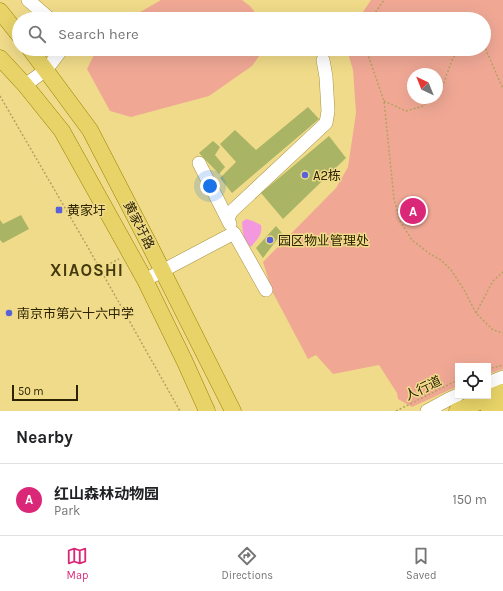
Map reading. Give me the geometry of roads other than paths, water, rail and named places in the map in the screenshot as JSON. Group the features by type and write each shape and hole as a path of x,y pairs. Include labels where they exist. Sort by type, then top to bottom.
{"main road":[{"path":"0,11 12,26"},
{"name":"黄家圩路","path":"35,56 90,130 233,411"},
{"name":"黄家圩路","path":"0,58 26,85 62,131 145,280 207,411"},
{"path":"457,411 503,392"},
{"path":"489,411 503,405"}],"street":[{"path":"28,0 42,12"},
{"path":"26,85 46,70 57,56"},
{"path":"228,218 232,211 326,123 328,111 326,77 323,60"},
{"path":"199,163 234,233 266,290"},
{"path":"145,280 234,233"},
{"path":"491,382 503,377"},
{"path":"427,411 455,396"}],"place":[{"name":"A2栋","path":"305,175"},
{"name":"黄家圩","path":"59,210"},
{"name":"红山森林动物园","path":"413,211"},
{"name":"园区物业管理处","path":"270,240"},
{"name":"南京市第六十六中学","path":"9,313"}],"district":[{"name":"XIAOSHI","path":"87,270"}]}
